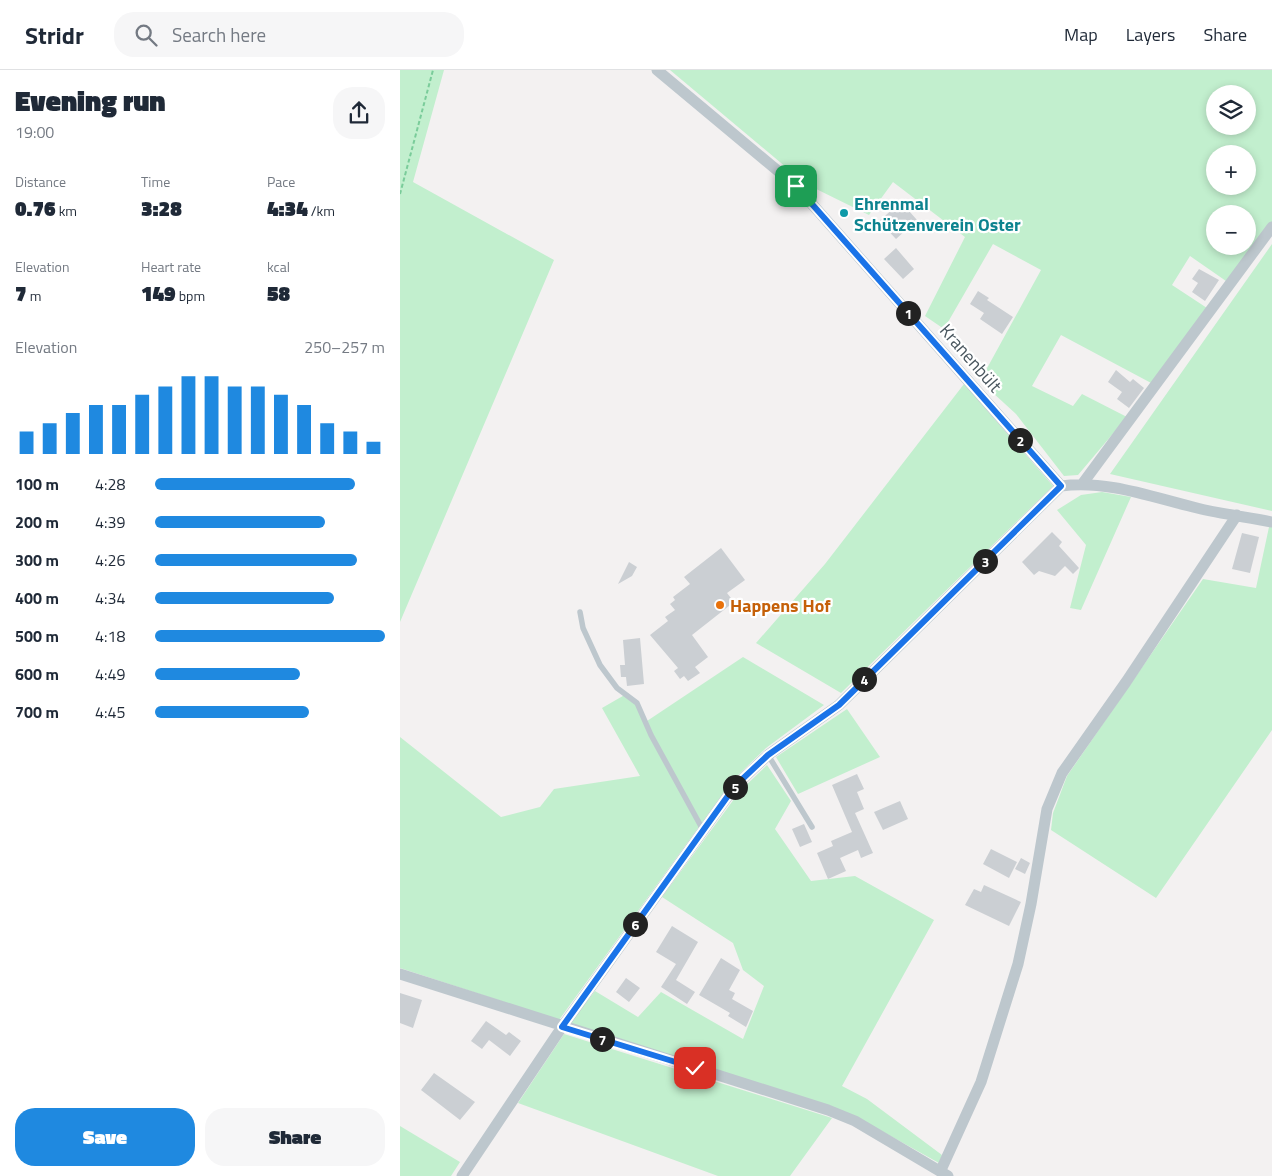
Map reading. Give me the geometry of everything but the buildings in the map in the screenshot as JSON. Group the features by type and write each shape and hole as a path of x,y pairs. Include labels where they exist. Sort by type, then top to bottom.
{"street":[{"name":"Kranenbült","path":"657,70 796,186 1061,486"},
{"path":"1083,483 1272,227"},
{"path":"462,1176 562,1027 735,786 768,755 839,705 1061,486 1083,483 1112,486 1199,508 1272,522"},
{"path":"400,974 828,1110 855,1121 945,1173 981,1082 1018,964 1031,904 1047,809 1062,773 1126,682 1237,515"}],"lane":[{"path":"580,612 583,628 600,665 617,688 637,703 651,735 703,830"},
{"path":"768,755 812,827"}],"path":[{"path":"400,194 433,70"}],"green space":[{"path":"400,70 444,70 413,182 554,260 400,622"},
{"path":"670,70 1272,70 1272,225 1256,244 1256,205 1206,205 1206,255 1247,255 1226,281 1190,256 1172,285 1207,308 1153,384 1061,335 1032,386 1073,406 1082,394 1127,417 1078,475 1064,476 1016,414 980,381 1041,270 993,244 944,329 925,316 965,237 893,182 869,215 806,184"},
{"path":"1272,244 1272,511 1110,474"},
{"path":"964,384 1053,486 841,693 756,643 825,564"},
{"path":"1102,492 1131,497 1081,610 1070,608 1086,545 1057,510 1081,495"},
{"path":"1269,527 1272,527 1272,730 1156,898 1051,830 1053,813 1067,776 1203,579 1256,588"},
{"path":"743,657 824,705 766,748 732,781 559,1020 400,968 400,737 501,817 540,807 554,789 640,776 602,708 628,693 647,721"},
{"path":"847,709 880,757 798,794 776,757"},
{"path":"767,765 791,801 775,829 811,881 855,876 934,920 842,1086 867,1099 942,1155 939,1163 860,1119 570,1023 595,991 638,1017 661,992 743,1039 764,986 743,970 733,943 662,897 740,791"},
{"path":"564,1034 832,1118 790,1176 718,1176 518,1103"},
{"path":"400,1126 460,1162 451,1176 400,1176"}],"place":[{"name":"Ehrenmal Schützenverein Oster","path":"844,213"},
{"name":"Happens Hof","path":"720,605"}],"route":[{"path":"695,1068 562,1027 735,786 768,755 839,705 1061,486 796,186"}]}
